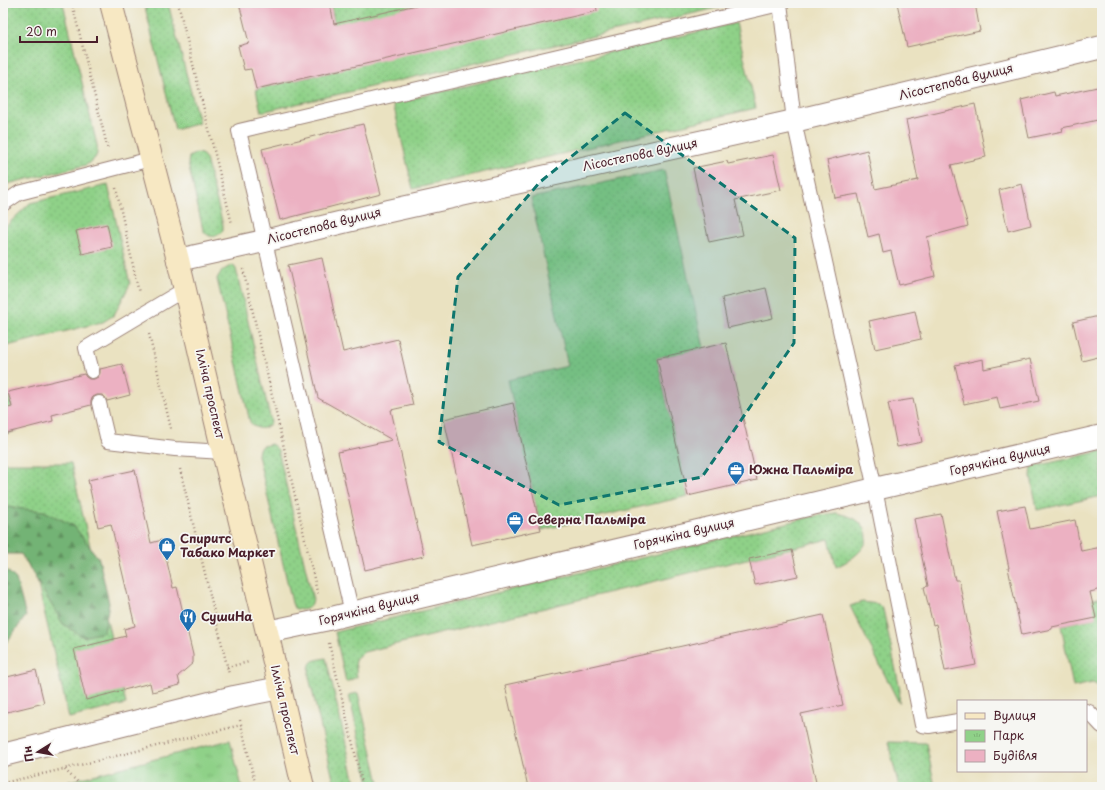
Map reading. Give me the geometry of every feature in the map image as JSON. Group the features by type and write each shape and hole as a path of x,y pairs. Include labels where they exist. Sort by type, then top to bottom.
{"main road":[{"name":"Ілліча проспект","path":"111,3 178,260 303,787"}],"street":[{"name":"Лісостепова вулиця","path":"178,260 389,211 794,121 1102,47"},
{"name":"Горячкіна вулиця","path":"267,632 324,620 875,488 1102,436"},
{"path":"3,755 234,697 280,688"}],"lane":[{"path":"352,613 239,132 780,3 794,121 875,488 922,725 929,726 957,721"},
{"path":"3,204 19,193 152,159"},
{"path":"92,372 86,348 185,289"},
{"path":"99,403 108,441 175,449 223,452"},
{"path":"1087,711 1102,726"}],"path":[{"path":"72,3 112,168 175,449 256,787"},
{"path":"178,3 237,247 363,787"},
{"path":"3,783 241,725"},
{"path":"64,769 83,787"}],"highlighted area":[{"path":"625,113 795,238 794,343 702,477 559,505 439,442 458,277 540,182"}],"green space":[{"path":"3,3 63,3 97,145 96,157 86,165 3,185"},
{"path":"144,3 168,3 199,123 175,130"},
{"path":"345,3 739,3 261,112 256,89 344,69 331,6"},
{"path":"736,23 756,108 413,189 393,103"},
{"path":"196,153 202,154 206,159 223,225 223,231 215,236 208,235 203,230 188,163 189,157"},
{"path":"664,170 704,348 657,358 688,496 541,530 508,380 568,366 531,198"},
{"path":"108,185 130,284 114,315 103,322 3,347 3,229 30,203"},
{"path":"233,265 236,269 270,417 271,423 264,428 255,427 250,422 217,279 225,269"},
{"path":"8,392 18,430 3,435 3,394"},
{"path":"271,444 278,450 313,600 308,608 303,610 294,608 292,603 258,455 259,449 263,446"},
{"path":"1102,451 1102,496 1037,510 1031,476 1032,467"},
{"path":"3,463 71,463 126,704 69,718 28,542 3,548"},
{"path":"3,506 44,511 74,526 99,559 109,603 104,632 83,637 63,624 21,554 3,554"},
{"path":"836,513 849,516 858,521 865,530 867,537 862,550 849,560 836,567 829,539 364,652 355,660 357,677 346,682 335,632 815,516"},
{"path":"3,567 16,579 26,616 3,646"},
{"path":"1102,597 1102,688 1093,683 1073,687 1061,625 1095,618 1091,600"},
{"path":"862,602 878,604 883,609 900,690 899,703 850,606"},
{"path":"326,658 356,787 335,787 309,677 310,664 314,661"},
{"path":"358,693 380,787 370,787 349,695"},
{"path":"230,740 242,787 72,787 66,782"},
{"path":"888,742 926,743 935,787 899,787"}],"building":[{"path":"239,3 330,3 334,24 425,3 596,3 597,11 256,89 251,69 244,70 238,46 249,43"},
{"path":"897,3 975,3 980,31 907,47"},
{"path":"1102,86 1102,119 1062,128 1063,131 1029,138 1021,100 1054,92 1055,96"},
{"path":"975,104 986,157 951,165 968,226 927,237 935,276 899,285 891,251 883,253 879,234 868,237 858,194 835,198 827,160 867,150 875,189 918,180 906,120"},
{"path":"363,124 381,194 280,220 262,149"},
{"path":"773,155 781,190 735,200 743,235 709,242 693,168 727,161 728,164"},
{"path":"1022,184 1031,225 1008,231 999,190"},
{"path":"107,224 112,247 82,254 76,231"},
{"path":"322,258 343,352 398,339 413,405 391,410 424,556 365,570 338,452 392,440 318,398 288,265"},
{"path":"766,288 773,318 728,328 722,298"},
{"path":"915,311 921,339 875,349 869,321"},
{"path":"1099,316 1102,331 1102,356 1082,361 1073,322"},
{"path":"726,343 757,480 688,496 657,358"},
{"path":"983,359 984,369 1030,359 1039,401 1000,409 997,397 964,404 955,365"},
{"path":"122,364 130,395 107,401 102,395 97,395 91,400 91,405 52,415 53,421 3,434 3,409 12,407 8,392 84,374 89,379 94,379 98,377 100,369"},
{"path":"913,399 922,442 897,447 888,403"},
{"path":"513,403 541,530 472,545 444,419"},
{"path":"135,470 151,543 162,540 173,588 177,587 193,655 193,663 178,676 180,685 152,692 150,683 86,700 74,649 126,636 124,629 135,626 111,524 98,527 88,480"},
{"path":"1025,506 1030,529 1075,520 1081,551 1102,547 1102,589 1090,592 1096,618 1022,635 997,511"},
{"path":"941,514 955,580 959,580 976,665 945,671 936,624 933,625 924,587 928,586 914,519"},
{"path":"792,550 798,576 755,585 749,559"},
{"path":"823,615 843,705 801,714 817,787 528,787 505,685"},
{"path":"36,670 44,703 3,713 3,678"}],"place":[{"name":"Южна Пальміра","path":"736,485"},
{"name":"Северна Пальміра","path":"515,535"},
{"name":"Спиритc Табако Маркет","path":"167,561"},
{"name":"СушиНа","path":"188,632"}]}
